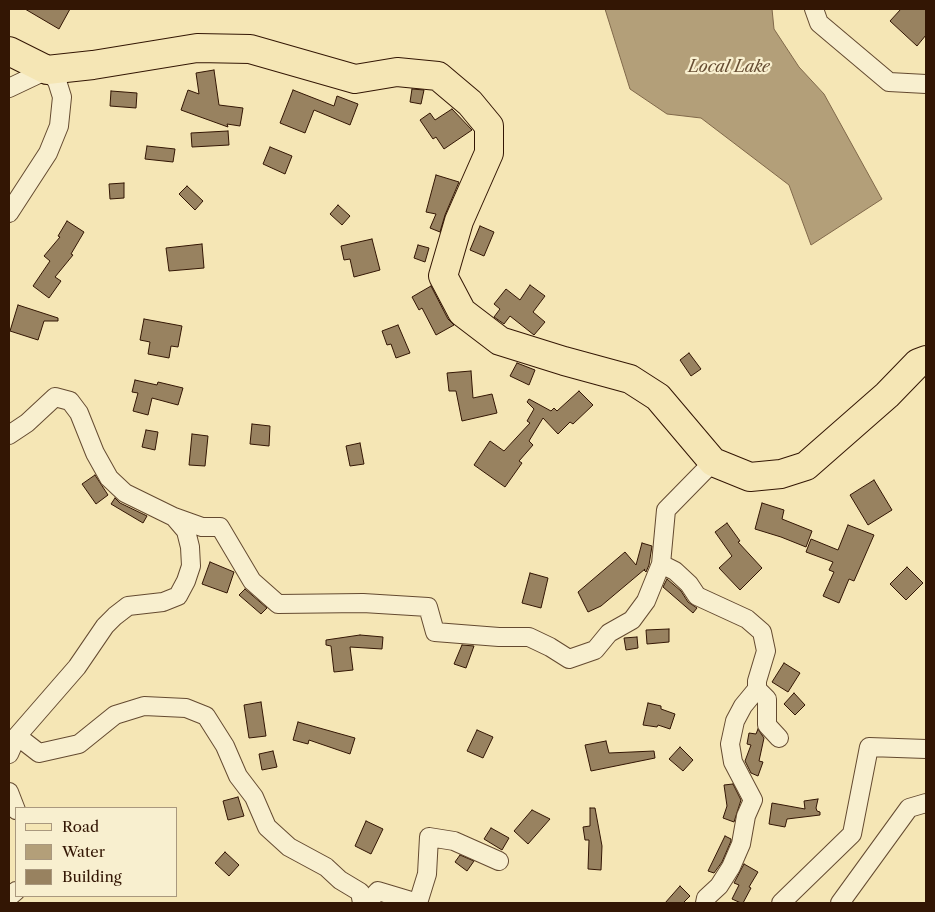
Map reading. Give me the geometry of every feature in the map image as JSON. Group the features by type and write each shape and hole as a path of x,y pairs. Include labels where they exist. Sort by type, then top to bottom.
{"main road":[{"path":"9,51 47,70 93,65 197,48 250,49 355,80 397,72 438,76 470,103 489,126 489,154 459,221 443,276 462,312 500,341 630,379 658,397 713,462 750,477 781,474 806,466 888,395 918,363 926,360"}],"street":[{"path":"814,9 819,23 889,82 926,84"},
{"path":"9,88 47,70 57,81 62,97 59,126 48,153 9,213"},
{"path":"9,435 27,423 55,397 70,401 79,413 95,453 109,478 125,493 174,517 202,527 220,527 252,581 278,604 363,603 428,608 435,632 500,637 529,637 569,659 595,650 609,633 632,620 646,601 662,564 666,510 713,462"},
{"path":"9,754 17,736 76,667 105,626 115,616 128,606 163,602 178,596 191,566 190,547 186,531 174,517"},
{"path":"662,564 675,571 689,584 697,596 746,619 762,632 766,651 757,681 757,689 743,706 735,721 730,744 733,762 753,800 746,816 741,844 731,867 719,886 706,898 705,903"},
{"path":"757,689 767,699 767,725 779,738"},
{"path":"17,736 38,753 79,744 115,715 144,706 186,708 206,716 225,746 238,776 254,797 267,827 289,847 326,867 340,880 360,892 362,903"},
{"path":"781,903 852,834 869,747 926,749"},
{"path":"9,792 15,807"},
{"path":"840,903 909,808 926,803"},
{"path":"367,903 378,891 418,903 427,874 429,838 454,841 499,861"}],"water":[{"name":"Local Lake","path":"605,9 772,9 774,29 799,67 824,94 882,199 811,245 789,185 701,118 667,114 630,89"}],"building":[{"path":"25,9 70,9 59,29"},
{"path":"901,9 926,9 926,35 917,46 890,21"},
{"path":"214,70 219,105 243,108 240,126 227,124 228,127 181,110 188,90 199,94 196,73"},
{"path":"412,89 424,90 421,104 410,102"},
{"path":"293,90 334,106 337,96 358,104 350,125 314,110 305,133 280,123"},
{"path":"111,91 137,93 136,108 110,106"},
{"path":"452,109 472,130 444,149 436,137 433,139 420,120 430,113 435,120"},
{"path":"228,131 229,145 192,147 191,133"},
{"path":"147,146 175,149 173,162 145,159"},
{"path":"270,147 292,156 285,174 263,164"},
{"path":"436,175 459,182 440,232 430,228 436,214 426,212"},
{"path":"124,183 124,198 110,199 109,184"},
{"path":"187,186 203,201 195,210 179,194"},
{"path":"338,205 350,216 342,225 330,214"},
{"path":"67,221 84,232 71,254 73,255 55,277 61,281 49,298 33,286 50,261 44,256 60,237 58,236"},
{"path":"480,226 494,232 484,256 470,250"},
{"path":"372,239 380,270 354,277 350,259 344,260 341,246"},
{"path":"202,244 204,268 169,271 166,248"},
{"path":"418,245 429,248 425,262 414,258"},
{"path":"530,285 545,296 533,312 545,322 534,335 510,316 504,324 494,317 500,309 494,304 506,289 520,300"},
{"path":"431,286 448,319 454,325 436,335 422,308 419,310 412,297"},
{"path":"18,305 58,318 58,321 44,321 38,340 10,331"},
{"path":"144,319 182,326 178,347 171,346 169,358 148,354 150,342 140,340"},
{"path":"398,325 410,353 396,358 391,344 387,345 382,331"},
{"path":"689,353 701,369 691,376 680,360"},
{"path":"517,363 535,370 529,385 510,376"},
{"path":"471,371 473,398 492,394 497,413 462,421 456,391 449,391 447,373"},
{"path":"135,380 157,385 158,382 183,388 178,405 152,398 148,415 133,411 138,393 132,392"},
{"path":"579,391 593,405 573,424 570,422 558,434 543,418 529,441 533,445 519,461 522,463 505,487 474,465 490,441 504,451 530,423 527,421 534,409 527,402 529,399 551,411 554,408 557,411"},
{"path":"252,424 270,426 269,446 250,444"},
{"path":"146,430 158,432 155,450 142,447"},
{"path":"192,434 208,436 205,466 189,465"},
{"path":"360,443 364,464 350,466 346,446"},
{"path":"95,475 108,495 96,504 82,484"},
{"path":"874,480 892,510 868,525 850,495"},
{"path":"115,498 120,503 147,516 143,523 111,504"},
{"path":"762,503 784,510 782,519 812,531 806,547 755,529"},
{"path":"727,523 740,541 738,542 762,568 740,590 719,568 732,556 715,532"},
{"path":"848,525 874,535 854,581 849,579 839,603 823,596 834,572 829,570 833,562 806,552 811,539 838,550"},
{"path":"642,543 652,546 646,572 645,569 601,606 588,612 578,592 625,552 636,565"},
{"path":"210,562 234,572 227,593 202,584"},
{"path":"907,567 923,583 906,600 890,584"},
{"path":"530,573 548,578 541,608 522,603"},
{"path":"667,579 681,591 688,602 697,608 693,613 663,587"},
{"path":"245,589 267,608 261,614 239,595"},
{"path":"669,629 669,642 647,644 646,630"},
{"path":"360,635 383,637 382,649 350,647 353,670 334,672 331,646 326,645 326,640"},
{"path":"637,637 638,648 626,650 624,638"},
{"path":"462,645 474,646 466,668 454,664"},
{"path":"784,663 800,673 788,692 772,682"},
{"path":"794,693 805,705 795,715 784,704"},
{"path":"261,702 266,736 249,738 244,705"},
{"path":"648,703 661,706 661,709 675,714 670,729 658,725 657,727 643,725"},
{"path":"298,722 355,738 350,754 309,740 308,744 293,740"},
{"path":"758,729 764,738 759,761 763,762 758,776 751,773 745,761 751,745 747,744 749,733 756,734"},
{"path":"477,730 493,737 483,758 467,751"},
{"path":"606,741 609,753 654,751 655,758 591,771 585,745"},
{"path":"680,747 693,760 683,771 669,759"},
{"path":"273,751 277,767 262,770 259,754"},
{"path":"733,784 741,800 734,822 723,818 727,806 724,785"},
{"path":"238,797 244,816 228,820 223,801"},
{"path":"818,799 816,808 820,815 787,819 785,827 769,824 772,803 805,809 804,801"},
{"path":"590,808 595,808 602,846 601,870 588,869 589,840 585,840 583,827 590,826"},
{"path":"532,810 550,819 528,844 514,831"},
{"path":"366,821 383,829 371,854 355,846"},
{"path":"491,828 509,838 502,850 484,839"},
{"path":"725,836 731,839 731,841 722,862 714,873 708,871"},
{"path":"225,852 239,865 229,876 215,863"},
{"path":"460,855 474,861 467,871 455,862"},
{"path":"744,864 758,872 749,887 751,888 743,903 741,903 732,899 739,885 734,883"},
{"path":"680,886 690,896 683,903 665,903"}]}
